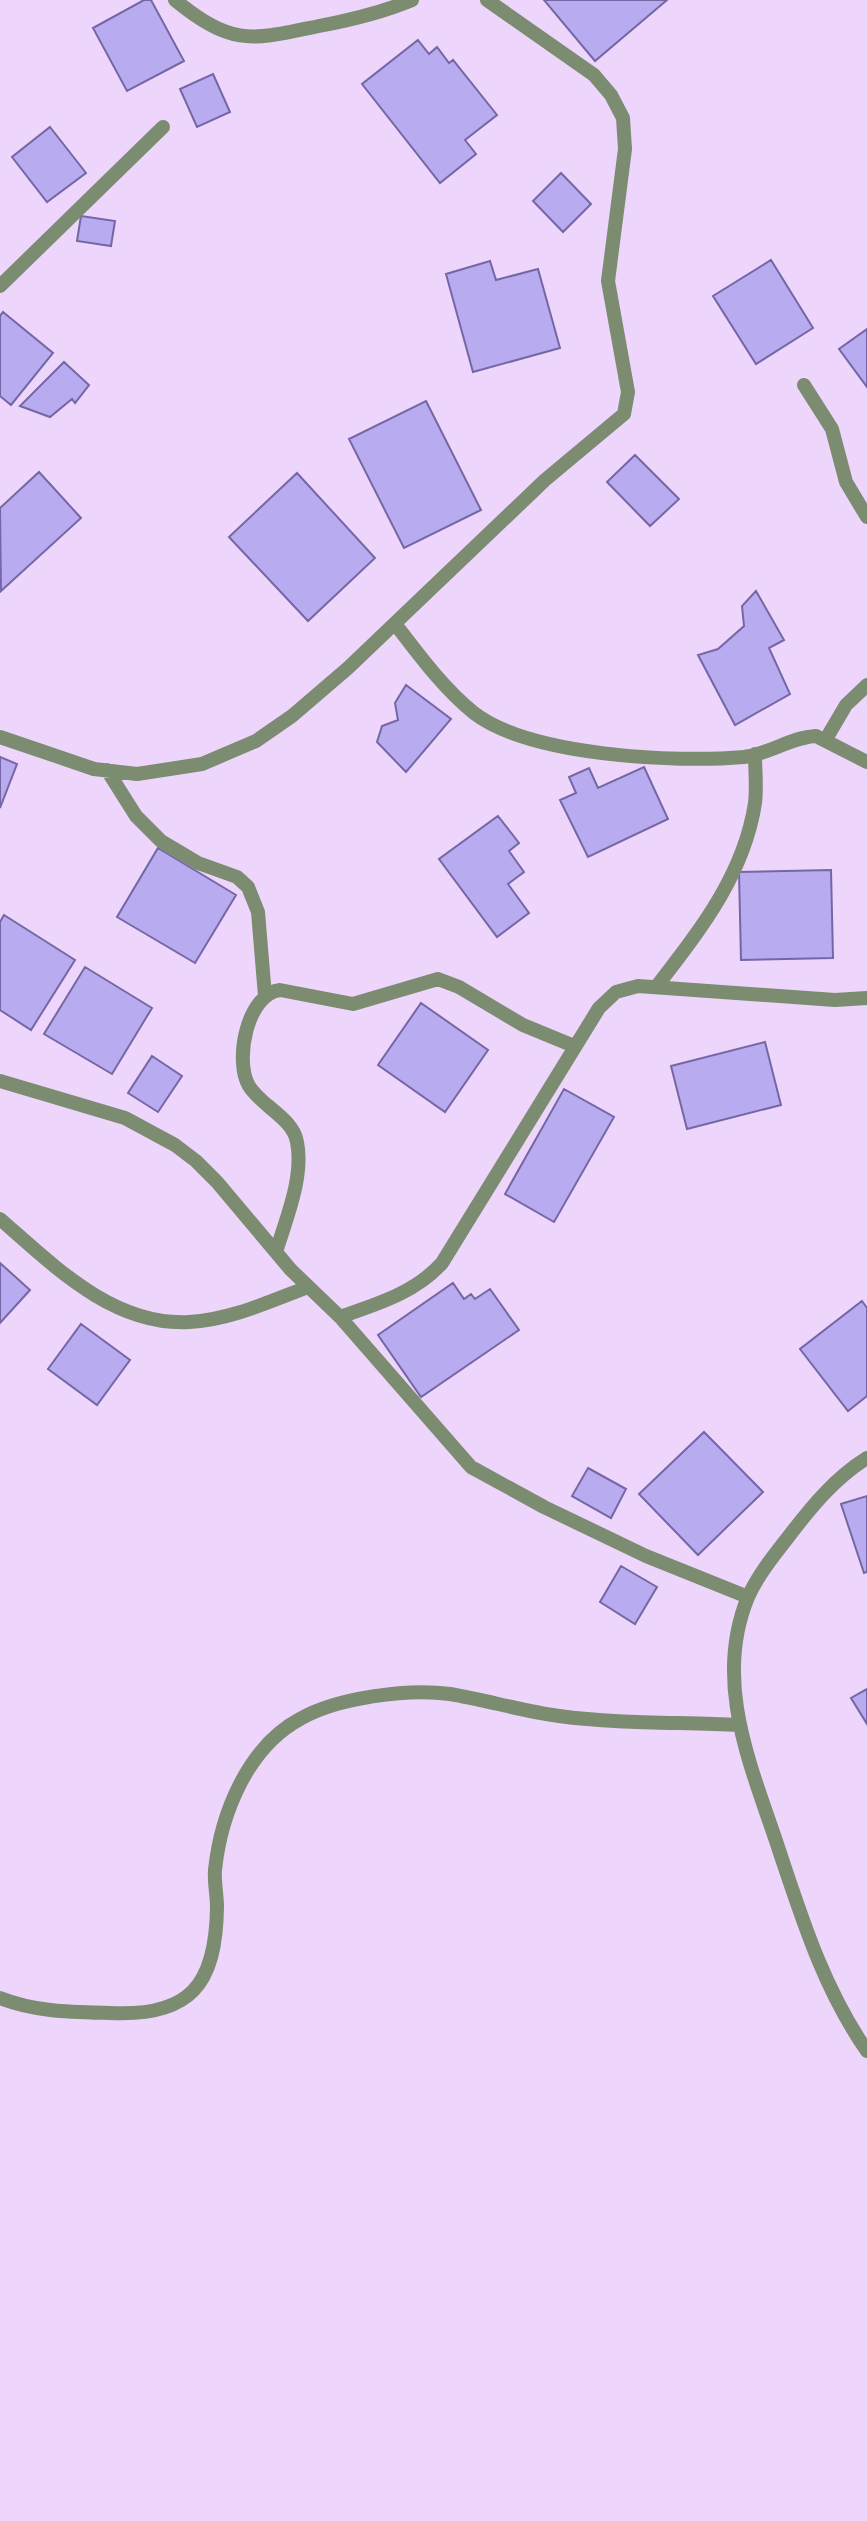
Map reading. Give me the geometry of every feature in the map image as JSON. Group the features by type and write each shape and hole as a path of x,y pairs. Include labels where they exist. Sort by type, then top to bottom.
{"street":[{"path":"175,0 208,24 254,39 353,20 412,0"},
{"path":"0,737 59,759 136,774 201,764 256,741 292,716 396,625 545,480 621,417 627,407 628,392 608,281 625,149 622,118 611,95 594,75 488,0"},
{"path":"0,286 163,127"},
{"path":"804,385 832,429 846,482 867,517"},
{"path":"396,625 436,674 476,714 534,742 621,754 726,758 755,754 810,736 825,739 867,762"},
{"path":"825,739 846,705 867,685"},
{"path":"657,986 706,922 733,874 754,811 755,754"},
{"path":"107,770 136,816 160,841 198,863 237,877 248,887 258,912 265,996"},
{"path":"276,1252 292,1195 299,1155 294,1133 254,1092 243,1072 245,1043 253,1014 265,996 280,990 353,1004 438,979 459,987 523,1025 574,1046"},
{"path":"340,1317 409,1290 428,1279 442,1263 574,1046 604,1001 616,992 638,986 657,986 835,999 867,998"},
{"path":"0,1081 125,1118 176,1145 218,1182 276,1252 340,1317 471,1467 544,1507 646,1556 748,1597"},
{"path":"0,1219 49,1262 105,1302 148,1320 190,1322 235,1313 308,1287"},
{"path":"867,1458 848,1470 817,1500 771,1559 748,1597 740,1624 732,1683 739,1725 808,1935 824,1975 867,2051"},
{"path":"0,1998 42,2010 130,2014 171,2007 200,1986 208,1972 215,1941 215,1874 218,1846 242,1784 253,1760 269,1740 317,1710 396,1695 448,1694 559,1716 739,1725"}],"building":[{"path":"144,0 151,0 184,61 127,91 93,28"},
{"path":"544,0 667,0 595,61"},
{"path":"418,40 429,54 437,47 449,63 453,60 497,115 465,140 476,154 440,183 362,84"},
{"path":"213,74 230,112 197,127 180,89"},
{"path":"50,127 86,173 47,202 12,157"},
{"path":"561,173 591,204 563,232 533,201"},
{"path":"81,216 115,221 111,246 77,241"},
{"path":"771,260 813,328 756,364 713,296"},
{"path":"490,261 496,280 538,269 560,348 473,372 446,274"},
{"path":"3,312 53,353 11,405 0,396 0,316"},
{"path":"867,329 867,387 839,349"},
{"path":"64,362 89,385 75,403 72,399 50,417 20,406"},
{"path":"426,401 481,510 404,548 349,439"},
{"path":"635,455 679,499 650,526 607,482"},
{"path":"39,472 81,518 1,591 0,508"},
{"path":"297,473 375,558 308,621 229,537"},
{"path":"756,591 784,640 769,648 790,694 735,725 698,655 718,649 744,626 742,606"},
{"path":"406,685 451,719 406,772 377,742 382,726 398,720 395,703"},
{"path":"0,757 17,764 0,808"},
{"path":"644,767 668,819 588,857 560,800 576,793 569,777 589,768 598,788"},
{"path":"498,816 519,843 509,851 524,872 508,884 529,913 497,937 439,859"},
{"path":"158,848 236,895 195,963 117,917"},
{"path":"831,870 833,958 741,960 739,872"},
{"path":"4,915 75,960 31,1030 0,1010 0,922"},
{"path":"85,967 152,1008 112,1074 44,1034"},
{"path":"421,1003 488,1050 445,1112 378,1065"},
{"path":"765,1042 781,1105 687,1129 671,1066"},
{"path":"152,1056 182,1076 158,1112 128,1093"},
{"path":"564,1089 614,1117 554,1222 505,1194"},
{"path":"0,1263 30,1290 0,1323"},
{"path":"453,1283 464,1299 471,1294 475,1299 490,1289 519,1330 421,1397 378,1335"},
{"path":"862,1301 867,1308 867,1396 848,1411 800,1349"},
{"path":"81,1324 130,1360 97,1405 48,1369"},
{"path":"704,1432 763,1492 698,1555 639,1494"},
{"path":"588,1468 626,1489 611,1518 572,1496"},
{"path":"867,1496 867,1572 864,1573 841,1504"},
{"path":"621,1566 657,1587 635,1624 600,1602"},
{"path":"867,1689 867,1724 851,1698"}]}
